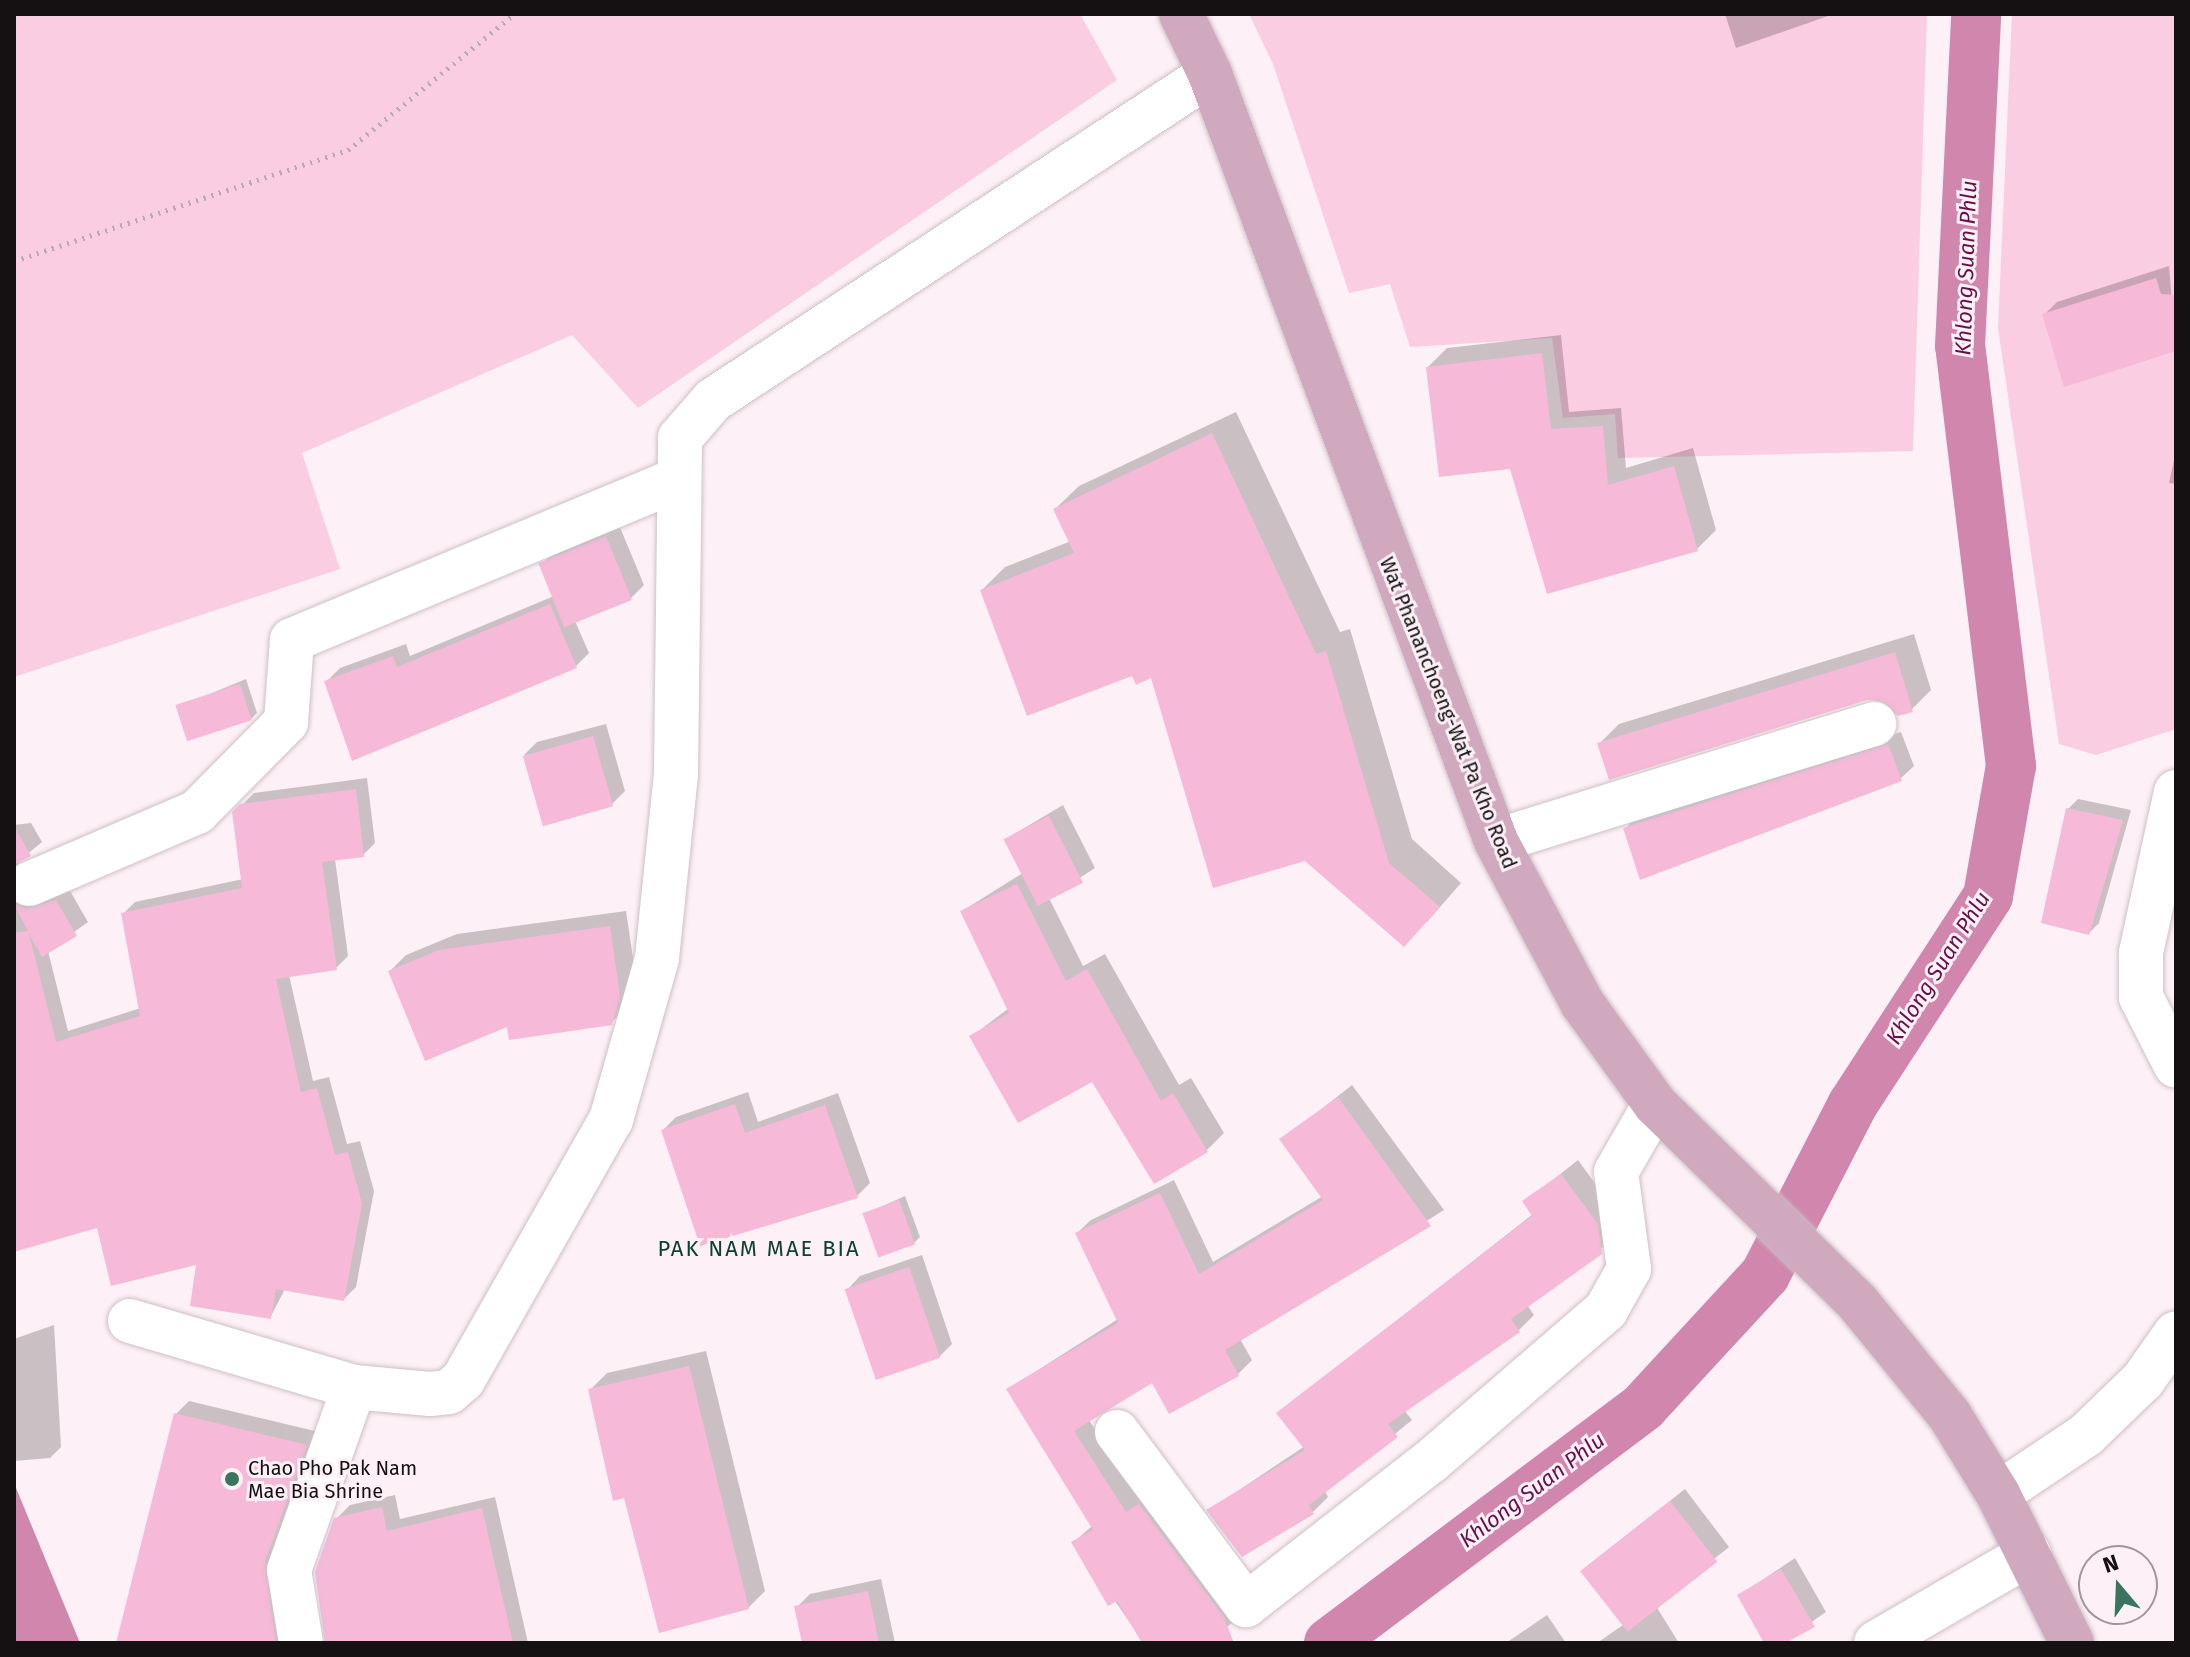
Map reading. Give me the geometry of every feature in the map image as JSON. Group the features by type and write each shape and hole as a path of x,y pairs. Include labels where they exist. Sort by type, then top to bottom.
{"main road":[{"name":"Wat Phananchoeng-Wat Pa Kho Road","path":"1181,14 1210,74 1496,841 1582,1003 1655,1104 1858,1303 1950,1416 1998,1494 2072,1643"}],"street":[{"path":"130,1321 354,1387 430,1394 449,1392 463,1380 611,1120 657,958 667,880 679,685 674,481 680,438 713,400 1210,74"},
{"path":"29,884 197,812 286,722 292,640 674,481"},
{"path":"1496,841 1874,724"},
{"path":"2176,792 2141,953 2141,997 2176,1066"},
{"path":"1117,1432 1246,1605 1453,1443 1606,1310 1629,1269 1616,1172 1655,1104"},
{"path":"1998,1494 2086,1435 2143,1380 2176,1333"},
{"path":"301,1643 289,1570 354,1387"},
{"path":"1876,1643 2029,1554"}],"path":[{"path":"14,261 348,150 514,14"}],"shaded area":[{"path":"14,14 1080,14 1117,80 638,408 572,335 302,453 340,569 14,677"},
{"path":"1249,14 1927,14 1913,451 1618,458 1615,414 1563,418 1552,338 1410,347 1390,284 1349,293 1273,64"},
{"path":"2012,14 2176,14 2176,729 2096,755 2059,744 1998,328"},
{"path":"14,1483 80,1643 14,1643"}],"building":[{"path":"2156,278 2161,294 2176,295 2176,351 2064,387 2042,314"},
{"path":"1542,353 1551,429 1603,426 1608,485 1674,466 1698,551 1547,594 1510,469 1439,477 1426,367"},
{"path":"1212,433 1316,654 1326,651 1389,863 1440,907 1404,947 1305,861 1213,888 1151,678 1136,685 1132,676 1027,716 980,590 1074,553 1053,509"},
{"path":"606,536 632,600 564,627 538,563"},
{"path":"550,604 577,668 352,761 324,681 393,656 397,667"},
{"path":"1895,652 1913,712 1898,716 1880,700 1867,700 1609,780 1597,743"},
{"path":"240,684 252,720 187,741 175,705"},
{"path":"593,736 613,806 543,826 523,756"},
{"path":"1888,744 1902,781 1640,880 1623,828"},
{"path":"356,789 364,857 322,862 337,970 276,979 301,1092 317,1088 335,1155 348,1152 362,1204 344,1301 276,1289 271,1319 190,1306 196,1265 111,1286 97,1228 14,1252 14,933 28,931 14,904 27,909 56,900 77,936 42,957 29,934 56,1042 140,1016 121,913 242,888 232,812 240,804"},
{"path":"2066,808 2123,820 2089,935 2041,923"},
{"path":"1049,816 1083,883 1038,906 1004,839"},
{"path":"14,826 31,856 14,865"},
{"path":"1017,884 1066,981 1087,969 1161,1101 1173,1093 1208,1152 1154,1184 1092,1082 1018,1123 969,1036 1009,1013 960,911"},
{"path":"610,926 620,996 612,1025 509,1040 507,1027 425,1061 388,971 439,950"},
{"path":"1338,1097 1431,1226 1225,1350 1239,1376 1169,1414 1152,1383 1074,1431 1126,1512 1139,1504 1224,1617 1234,1643 1142,1643 1117,1601 1108,1606 1071,1542 1093,1530 1006,1389 1118,1323 1075,1233 1160,1193 1199,1274 1323,1200 1279,1139"},
{"path":"735,1104 745,1133 825,1105 858,1198 700,1246 661,1130"},
{"path":"1561,1174 1598,1224 1602,1254 1511,1319 1520,1332 1388,1424 1398,1437 1309,1505 1314,1514 1242,1557 1206,1510 1305,1450 1276,1413 1532,1216 1522,1201"},
{"path":"899,1200 915,1244 878,1258 862,1213"},
{"path":"909,1267 940,1358 876,1380 845,1289"},
{"path":"689,1366 749,1609 659,1633 624,1498 613,1501 588,1389"},
{"path":"174,1413 307,1445 265,1562 276,1643 116,1643"},
{"path":"1670,1501 1717,1562 1628,1632 1580,1571"},
{"path":"382,1507 387,1531 482,1508 513,1643 325,1643 315,1572 334,1518"},
{"path":"1781,1569 1815,1627 1785,1643 1764,1643 1737,1595"},
{"path":"868,1591 879,1643 802,1643 794,1606"}],"waterway":[{"name":"Khlong Suan Phlu","path":"1329,1643 1643,1407 1765,1275 1853,1104 1988,896 2011,766 1960,346 1976,14"}],"place":[{"name":"Chao Pho Pak Nam Mae Bia Shrine","path":"232,1479"}],"district":[{"name":"PAK NAM MAE BIA","path":"759,1249"}]}
